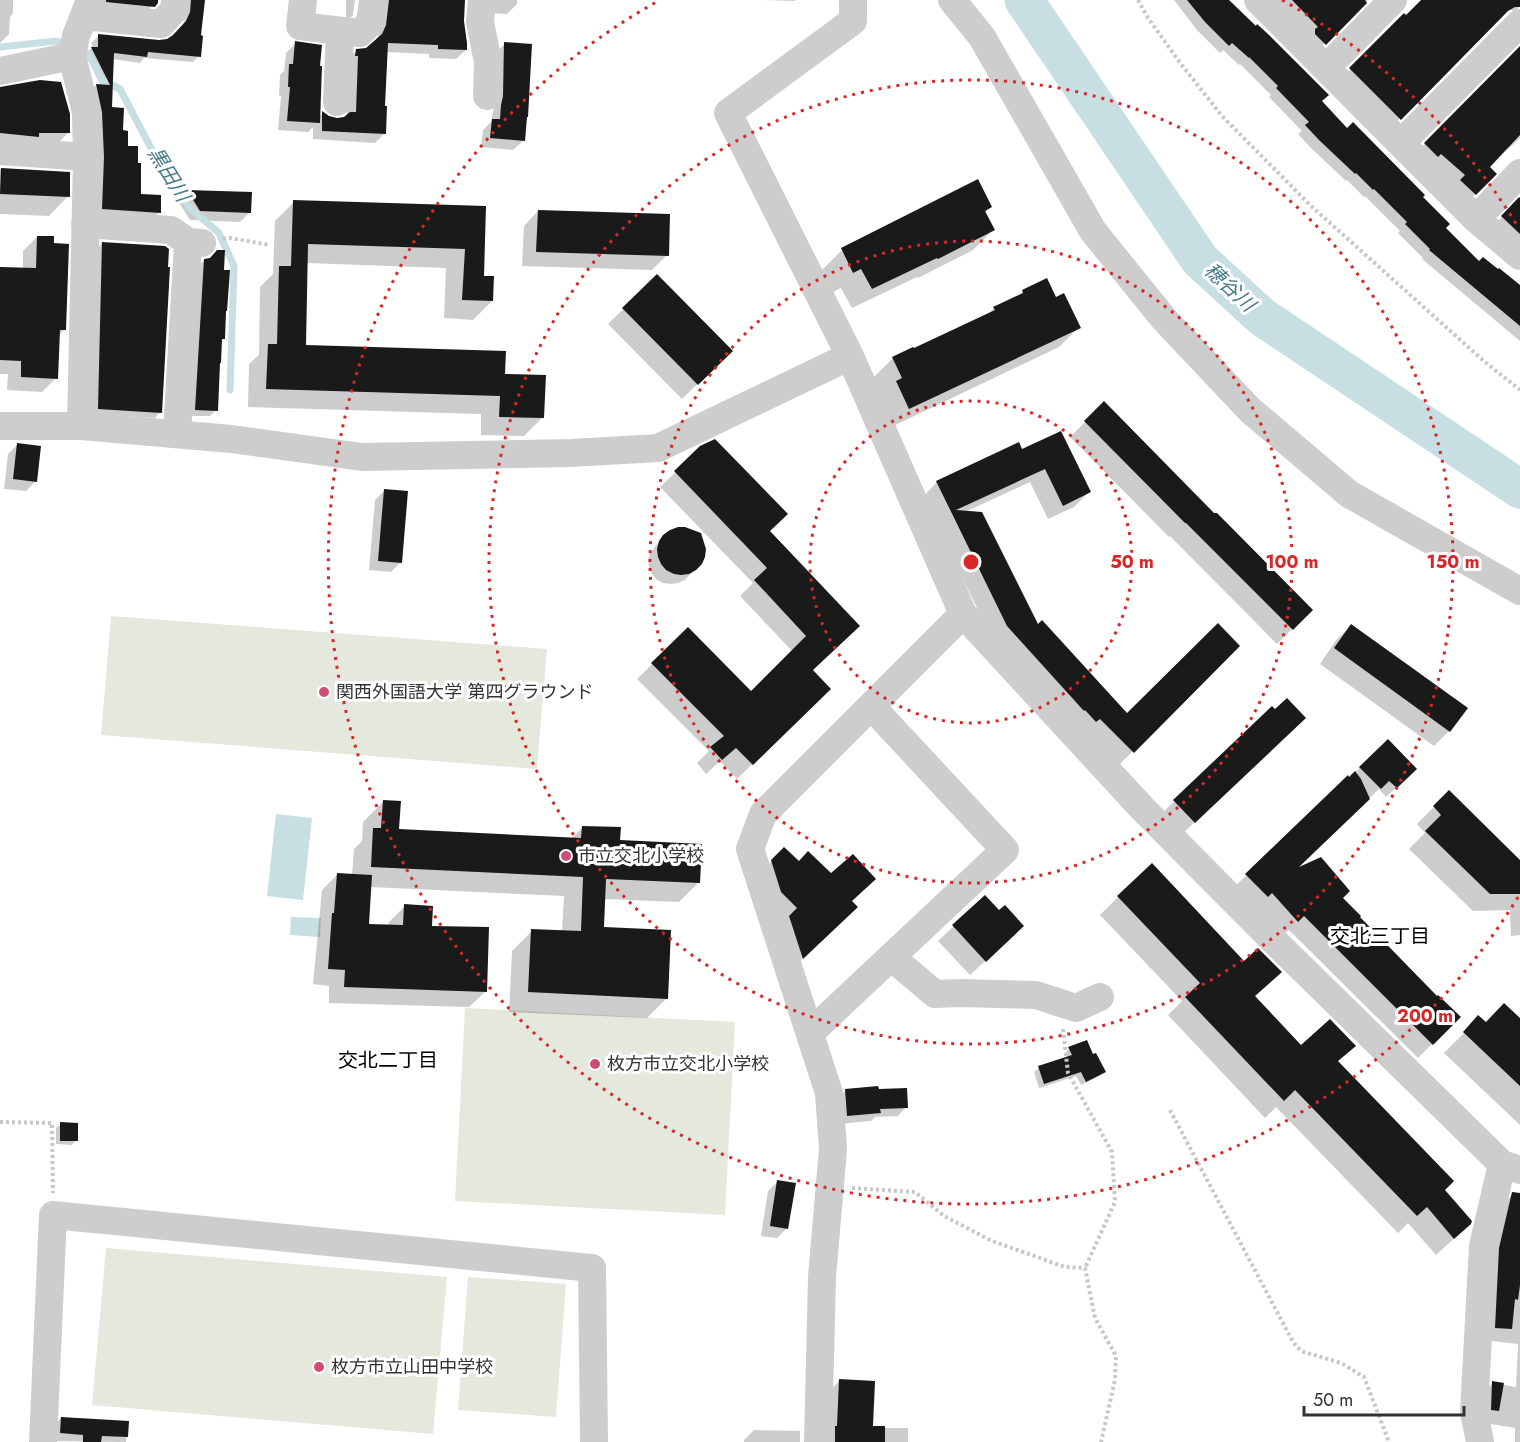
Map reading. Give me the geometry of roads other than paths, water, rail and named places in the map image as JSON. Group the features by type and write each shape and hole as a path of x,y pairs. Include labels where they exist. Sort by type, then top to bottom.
{"street":[{"path":"0,71 79,32 161,24 174,10 175,0"},
{"path":"303,0 300,26 360,33 370,23 372,0"},
{"path":"482,0 480,22 488,62 487,96"},
{"path":"853,0 853,21 728,113 850,356 963,614 1142,808 1267,934 1511,1167 1483,1246 1474,1412 1480,1442"},
{"path":"952,0 982,37 1093,231 1164,318 1250,410 1350,494 1520,591"},
{"path":"1258,0 1476,219 1520,256"},
{"path":"1326,68 1393,0"},
{"path":"1401,143 1520,23"},
{"path":"338,102 340,31"},
{"path":"79,32 86,112 87,157 81,426"},
{"path":"0,151 87,157"},
{"path":"1476,219 1520,173"},
{"path":"85,224 171,230 195,243 177,434"},
{"path":"0,426 81,426 177,434 362,457 570,453 658,448 850,356"},
{"path":"818,1442 822,1276 833,1149 829,1093 750,849 763,814 963,614"},
{"path":"810,1033 1005,850 871,706"},
{"path":"891,957 935,994 1036,995 1088,1002"},
{"path":"43,1442 53,1215 592,1268 594,1442"}],"water":[{"path":"276,814 312,818 303,900 267,896"},
{"path":"291,917 321,918 320,937 290,935"}],"waterway":[{"name":"穂谷川","path":"1024,0 1200,260 1262,317 1520,489"},
{"name":"黒田川","path":"0,47 56,41 67,45"},
{"name":"黒田川","path":"80,50 89,54 102,80 120,89 163,171 190,208 219,233 234,266 230,390"}],"place":[{"name":"関西外国語大学 第四グラウンド","path":"324,692"},
{"name":"市立交北小学校","path":"566,856"},
{"name":"枚方市立交北小学校","path":"595,1064"},
{"name":"枚方市立山田中学校","path":"319,1367"}],"district":[{"name":"交北三丁目","path":"1380,936"},
{"name":"交北二丁目","path":"388,1060"}]}
